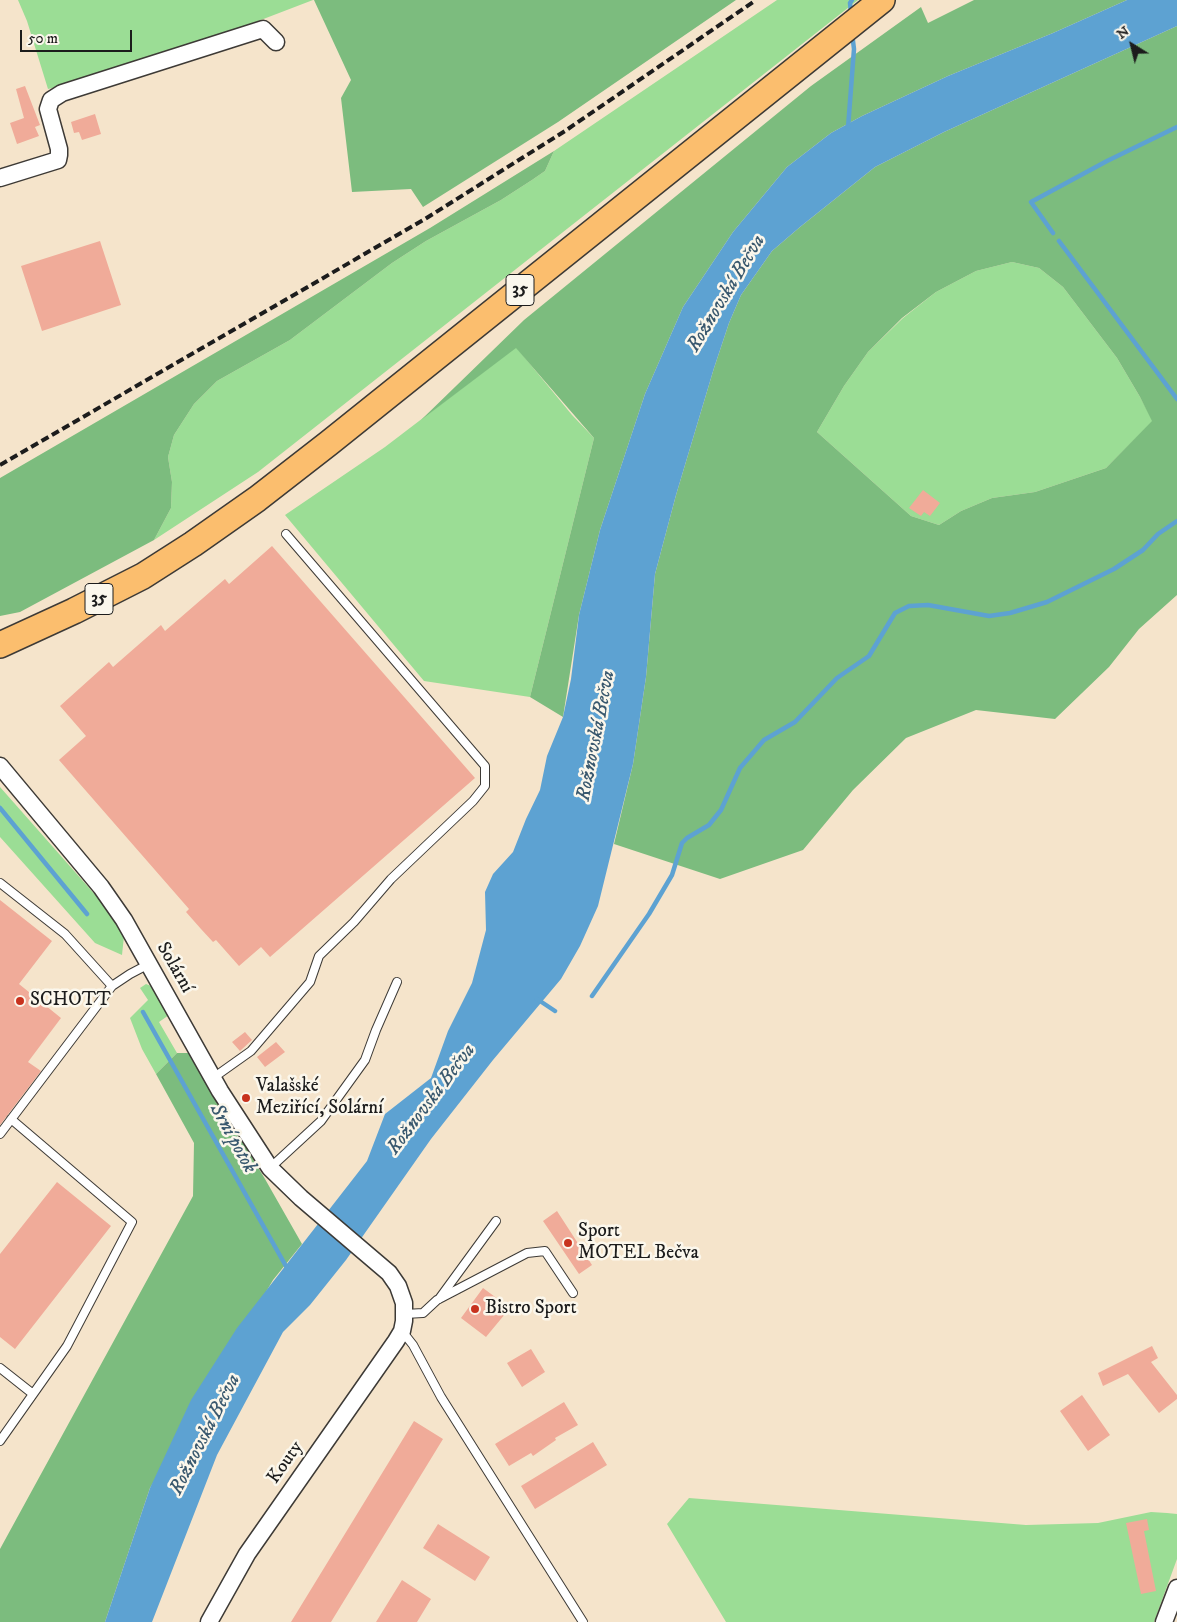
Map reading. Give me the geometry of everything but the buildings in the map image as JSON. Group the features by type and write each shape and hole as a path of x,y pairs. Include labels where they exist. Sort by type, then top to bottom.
{"main road":[{"name":"35","path":"0,645 111,593 150,572 257,499 882,0"}],"street":[{"path":"0,178 58,160 60,156 59,149 48,109 51,100 62,93 263,29 276,42"},
{"name":"Solární","path":"0,766 101,887 124,920 213,1078 270,1168 301,1198 371,1256"},
{"name":"Kouty","path":"210,1622 247,1554 402,1331 405,1314 404,1302 398,1286 389,1273 371,1256"},
{"path":"1164,1622 1177,1588"}],"lane":[{"path":"213,1078 243,1058 257,1045 310,982 319,956 354,922 391,879 473,801 485,786 485,766 286,534"},
{"path":"0,883 65,934 112,986"},
{"path":"0,1134 112,986 148,964"},
{"path":"270,1168 322,1121 365,1060 397,982"},
{"path":"0,1441 67,1346 132,1222 11,1119"},
{"path":"405,1314 423,1313 437,1300 496,1221"},
{"path":"437,1300 526,1253 545,1251 573,1293"},
{"path":"402,1331 413,1345 441,1397 583,1622"},
{"path":"0,1368 33,1394"}],"green space":[{"path":"18,0 313,0 206,41 86,80 48,89 27,21"},
{"path":"314,0 736,0 558,122 423,207 411,189 352,192 341,98 351,80"},
{"path":"777,0 858,0 258,472 154,540 171,508 172,482 168,457 174,435 194,404 217,381 290,340 392,263 426,241 501,200 532,180 545,171 554,151"},
{"path":"974,0 1127,0 948,76 862,116 831,133 787,167 733,232 683,307 645,394 600,530 579,615 563,717 530,697 594,438 516,348 421,420 524,320 811,86 921,7 928,23"},
{"path":"1177,26 1177,595 1139,629 1109,667 1055,719 976,710 906,738 853,790 803,850 720,879 614,844 633,764 646,677 655,574 676,495 714,368 729,323 741,295 772,251 800,227 875,167 944,132","holes":["1012,262 1039,268 1063,287 1117,358 1152,421 1106,468 1035,492 992,498 961,511 939,525 911,516 817,432 844,386 868,352 902,318 936,292 976,271"]},
{"path":"554,151 545,171 532,180 501,200 426,241 392,263 290,340 217,381 194,404 174,435 168,457 172,482 171,508 154,540 20,612 0,616 0,478 430,228"},
{"path":"1012,262 1039,268 1063,287 1117,358 1153,421 1106,468 1035,492 992,498 961,511 939,525 911,516 817,432 844,386 868,352 903,318 936,292 976,271"},
{"path":"516,347 572,415 594,438 530,697 424,681 285,515 385,447"},
{"path":"0,787 98,898 114,919 124,936 122,955 95,943 0,837"},
{"path":"146,984 151,986 169,1015 159,1022 177,1053 156,1074 142,1049 130,1018 148,1000 140,988"},
{"path":"177,1053 189,1053 302,1244 273,1280 150,1488 105,1622 0,1622 0,1549 193,1196 194,1143 156,1074"},
{"path":"689,1498 1026,1525 1098,1523 1151,1512 1177,1514 1177,1559 1154,1622 726,1622 667,1524"}],"water":[{"name":"Rožnovská Bečva","path":"1127,0 1177,0 1177,26 944,132 875,167 772,251 741,295 729,323 714,368 676,495 655,574 646,677 633,764 598,906 580,946 561,979 493,1060 431,1139 346,1260 310,1305 283,1332 217,1455 152,1622 105,1622 150,1488 191,1400 237,1328 367,1161 385,1114 431,1078 448,1031 472,983 486,930 485,892 493,874 513,852 540,790 547,756 563,717 571,679 579,615 600,530 645,394 683,307 733,232 787,167 831,133 862,116 948,76"}],"waterway":[{"path":"851,13 850,3 852,0"},
{"path":"848,128 854,49 852,33"},
{"path":"1053,233 1031,202 1107,161 1177,127"},
{"path":"1059,241 1177,399"},
{"path":"592,996 649,914 672,875 682,843 709,825 721,810 740,768 764,740 795,722 837,678 869,656 895,613 909,606 928,605 989,616 1010,613 1047,602 1114,569 1143,550 1158,534 1177,521"},
{"name":"Srní potok","path":"0,808 87,914"},
{"path":"537,999 555,1011"},
{"name":"Srní potok","path":"143,1012 287,1268"}],"railway":[{"path":"0,465 425,219 565,131 756,0"}],"place":[{"name":"SCHOTT","path":"20,1001"},
{"name":"Valašské Meziřící, Solární","path":"246,1098"},
{"name":"Sport MOTEL Bečva","path":"568,1243"},
{"name":"Bistro Sport","path":"475,1309"}]}
